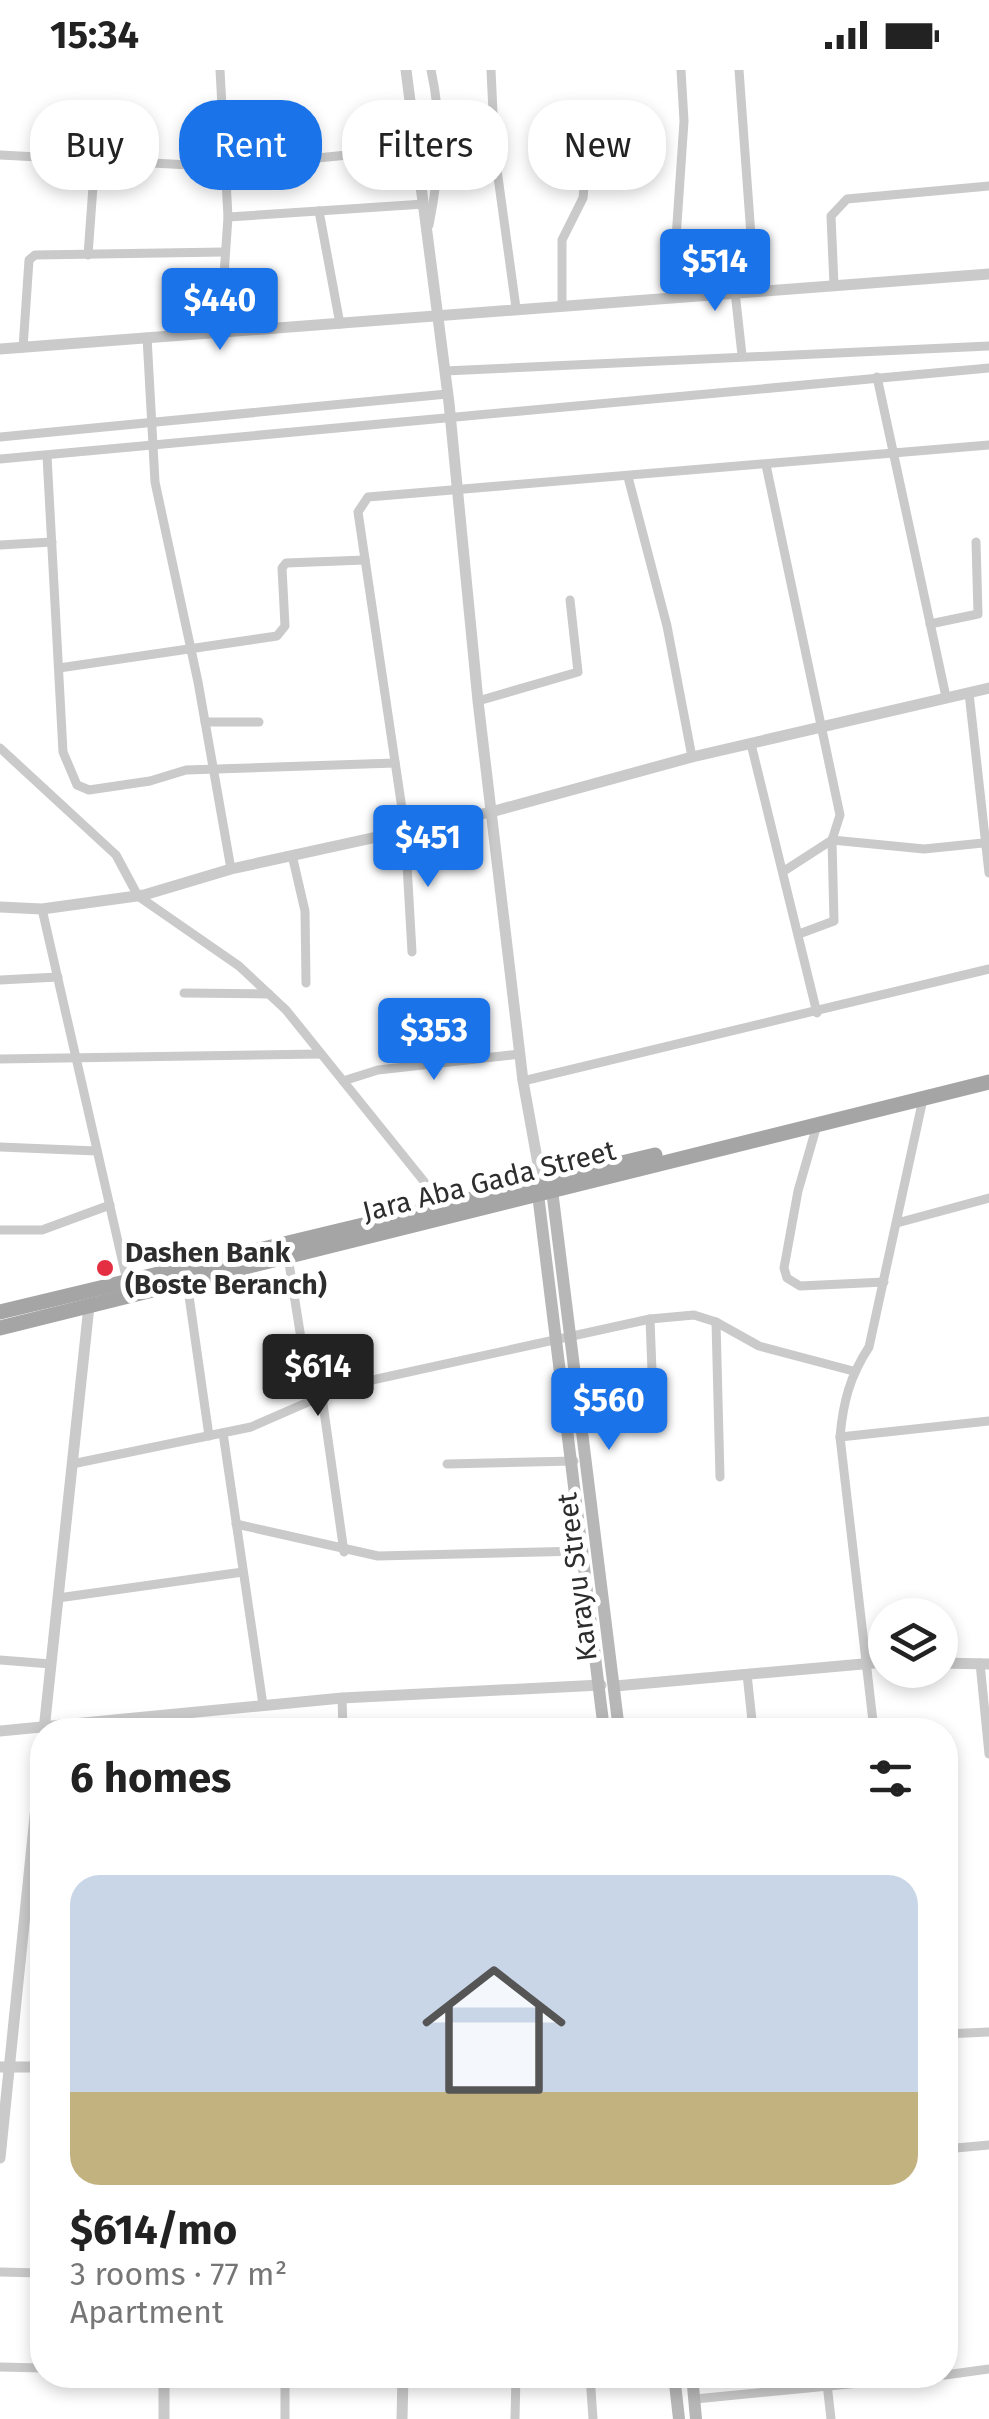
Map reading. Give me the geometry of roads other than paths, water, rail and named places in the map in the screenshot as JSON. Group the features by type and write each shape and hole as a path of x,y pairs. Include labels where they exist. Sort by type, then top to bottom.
{"main road":[{"name":"Jara Aba Gada Street","path":"0,1308 127,1283 444,1206 545,1188 817,1126 989,1079"},
{"name":"Jara Aba Gada Street","path":"0,1328 989,1079"},
{"name":"Karayu Street","path":"545,1188 572,1337 584,1551 616,1718"},
{"name":"Karayu Street","path":"545,1188 556,1340 581,1461 608,1686 605,1718"},
{"path":"675,2388 679,2419"},
{"path":"694,2388 696,2419"}],"street":[{"path":"220,70 222,100"},
{"path":"406,70 410,100"},
{"path":"427,232 440,166 442,126 431,70"},
{"path":"491,70 495,156 516,308"},
{"path":"672,296 684,121 681,70"},
{"path":"738,70 755,291"},
{"path":"0,155 30,156"},
{"path":"834,285 831,216 847,198 989,186"},
{"path":"88,255 93,190"},
{"path":"220,333 228,190"},
{"path":"422,190 523,1081 545,1188"},
{"path":"562,304 562,240 584,190"},
{"path":"228,217 424,204"},
{"path":"319,211 340,324"},
{"path":"23,348 30,260 43,252 224,252"},
{"path":"0,349 989,274"},
{"path":"735,292 742,355"},
{"path":"147,337 151,448 230,868"},
{"path":"444,371 989,346"},
{"path":"0,459 989,368"},
{"path":"877,377 946,697"},
{"path":"0,437 447,394"},
{"path":"412,952 405,829 358,512 368,498 989,445"},
{"path":"47,456 63,752 77,785 89,790 150,781 186,770 395,763"},
{"path":"766,464 840,815 832,840 834,921 825,928 798,934"},
{"path":"628,476 667,626 692,757"},
{"path":"0,545 52,542"},
{"path":"930,624 978,614 976,542"},
{"path":"60,668 277,636 285,626 282,568 286,563 365,560"},
{"path":"478,701 578,672 570,600"},
{"path":"0,907 42,908 141,895 230,868 491,812 692,757 989,688"},
{"path":"969,692 989,872"},
{"path":"205,722 260,722"},
{"path":"751,744 817,1013"},
{"path":"0,748 116,855 141,895 239,966 269,994 444,1206"},
{"path":"784,870 832,840 924,849 983,843"},
{"path":"292,854 305,911 306,983"},
{"path":"42,908 127,1283"},
{"path":"523,1081 989,969"},
{"path":"0,980 58,977"},
{"path":"184,993 269,994"},
{"path":"0,1058 321,1054"},
{"path":"342,1080 378,1070 520,1054"},
{"path":"873,1718 840,1437 843,1404 853,1371 869,1346 922,1099"},
{"path":"817,1126 798,1191 784,1268 787,1278 800,1286 884,1282"},
{"path":"0,1147 97,1151"},
{"path":"897,1223 989,1198"},
{"path":"0,1230 42,1230 110,1205"},
{"path":"288,1256 344,1552"},
{"path":"187,1282 209,1436"},
{"path":"46,1718 89,1306"},
{"path":"72,1464 251,1427 345,1386 650,1318 694,1315 716,1322 759,1346 853,1371"},
{"path":"650,1318 653,1398"},
{"path":"716,1322 720,1478"},
{"path":"840,1437 989,1421"},
{"path":"222,1433 263,1705"},
{"path":"447,1464 581,1461"},
{"path":"236,1524 344,1552 378,1556 584,1551"},
{"path":"58,1598 243,1572"},
{"path":"0,1660 52,1664"},
{"path":"138,1718 342,1698 608,1686 866,1661"},
{"path":"958,1663 984,1664 989,1754"},
{"path":"747,1674 752,1718"},
{"path":"342,1698 343,1718"},
{"path":"0,1731 30,1730"},
{"path":"0,2158 4,2067 30,1849"},
{"path":"958,2033 989,2032"},
{"path":"4,2067 30,2068"},
{"path":"958,2148 989,2144"},
{"path":"0,2272 30,2272"},
{"path":"0,2367 30,2368"},
{"path":"958,2373 989,2370"},
{"path":"164,2388 164,2419"},
{"path":"285,2419 286,2388"},
{"path":"402,2388 402,2419"},
{"path":"514,2419 515,2388"},
{"path":"591,2388 594,2419"},
{"path":"695,2399 828,2388 831,2419"}],"place":[{"name":"Dashen Bank (Boste Beranch)","path":"105,1268"}]}
